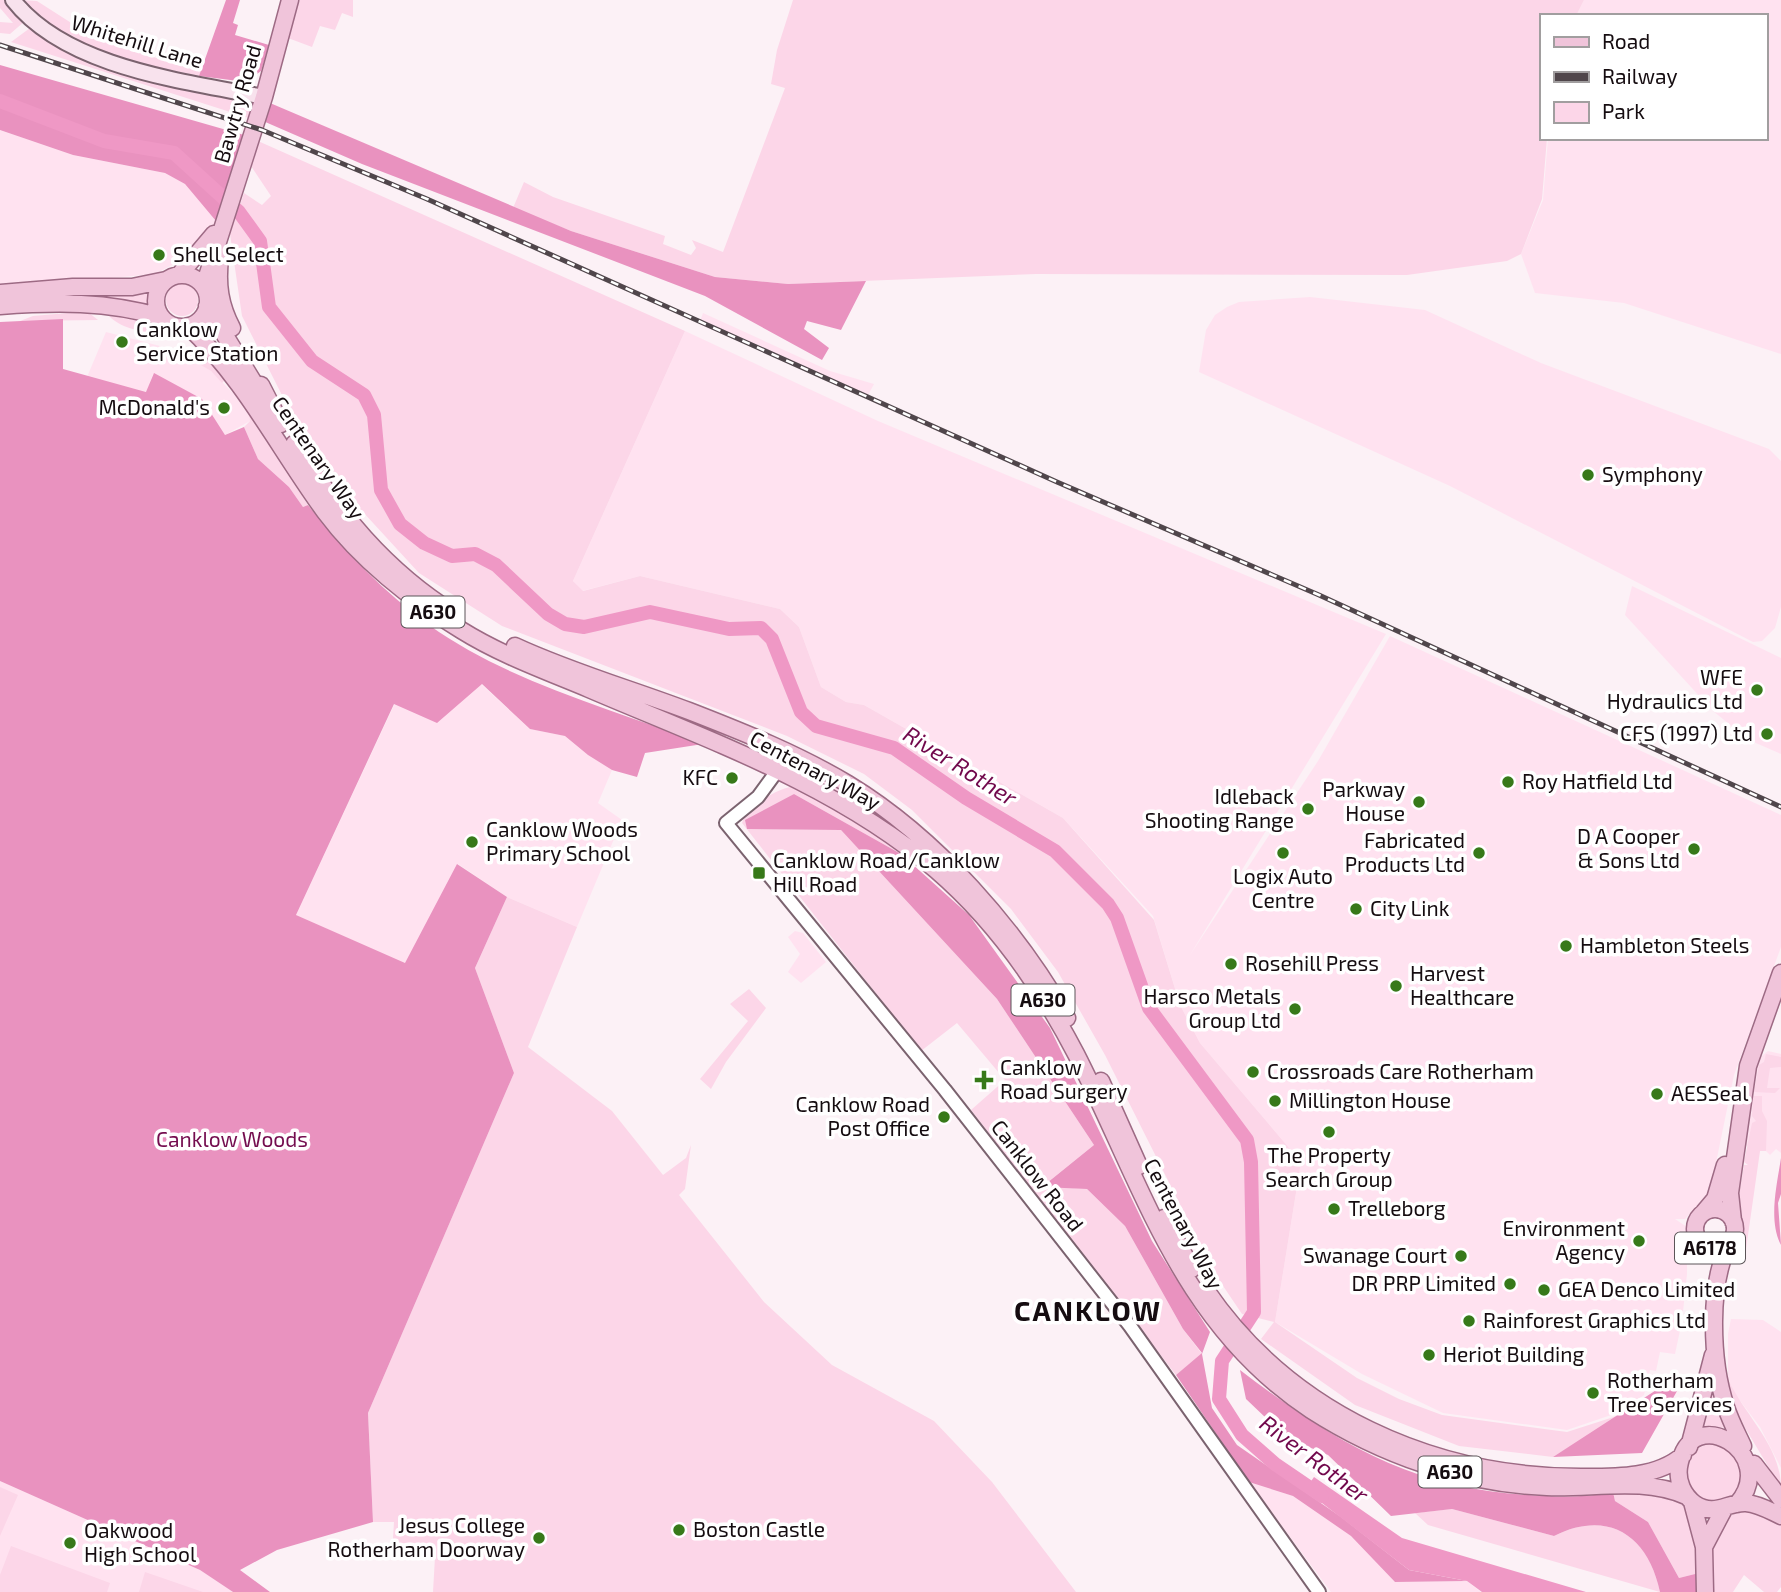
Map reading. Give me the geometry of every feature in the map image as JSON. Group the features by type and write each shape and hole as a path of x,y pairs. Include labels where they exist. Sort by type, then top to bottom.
{"main road":[{"name":"Whitehill Lane","path":"13,0 31,21 71,46 154,74 264,97"},
{"name":"Bawtry Road","path":"204,286 264,97 290,0"},
{"name":"Bawtry Road","path":"173,277 203,251 225,215"},
{"name":"A630","path":"225,215 217,279 222,310 281,424"},
{"path":"161,317 156,299 173,277"},
{"path":"0,293 73,287 132,287 173,277 195,278 204,286"},
{"name":"A630","path":"204,286 207,306 336,508 392,566 452,612 524,650 758,740 803,761"},
{"name":"A630","path":"6,310 53,302 131,308 161,317 172,325 188,326"},
{"path":"188,326 201,318 207,306"},
{"name":"Centenary Way","path":"188,326 219,355 242,385 327,514 382,571 429,609 488,646 777,771 854,810 937,871 1002,939 1073,1049 1167,1247 1247,1351 1313,1411 1378,1447 1435,1469 1539,1487 1656,1485 1689,1499"},
{"path":"758,740 772,755 777,771"},
{"name":"Centenary Way","path":"803,761 850,786 913,834 980,898 1029,957 1095,1069 1173,1236 1214,1311"},
{"name":"A6178","path":"1747,1452 1722,1393 1716,1342 1716,1281 1723,1253 1732,1239 1730,1193 1737,1126 1748,1066 1781,973"},
{"name":"A6178","path":"1716,1281 1696,1235 1695,1225 1715,1199 1731,1137 1737,1126"},
{"name":"A6178","path":"1704,1212 1720,1210 1733,1221"},
{"name":"A6178","path":"1701,1244 1718,1249 1732,1239"},
{"name":"A6178","path":"1686,1451 1701,1409 1716,1342"},
{"name":"Centenary Way","path":"1247,1351 1359,1425 1405,1446 1473,1467 1537,1475 1591,1476 1655,1471 1673,1464 1686,1451"},
{"name":"A630","path":"1686,1451 1712,1435 1729,1437 1747,1452"},
{"path":"1686,1451 1679,1480 1689,1499 1704,1547 1705,1592"},
{"path":"1747,1452 1764,1480 1781,1499"},
{"path":"1704,1547 1730,1507 1752,1484 1747,1452"},
{"name":"A630","path":"1689,1499 1707,1509 1759,1506 1781,1516"}],"street":[{"path":"777,771 803,761"},
{"name":"Canklow Road","path":"777,771 758,797 726,823 948,1093 1130,1326 1319,1592"}],"shaded area":[{"path":"1584,0 1781,0 1781,354 1624,303 1535,293 1521,254 1543,200 1548,140 1767,140 1767,14 1577,14"},
{"path":"0,130 73,155 165,173 185,184 216,221 193,254 155,274 0,288"},
{"path":"1310,297 1425,310 1541,363 1769,449 1781,461 1781,607 1775,628 1762,641 1753,642 1450,486 1199,372 1206,330 1215,315 1239,302"},
{"path":"703,313 830,371 874,384 867,397 699,324"},
{"path":"685,331 878,421 1386,634 1190,955 1318,761 1390,636 1781,815 1781,947 1734,1075 1710,1192 1685,1219 1675,1219 1687,1227 1687,1274 1682,1321 1675,1354 1660,1352 1656,1371 1650,1370 1644,1395 1620,1412 1567,1430 1443,1413 1362,1374 1275,1322 1301,1162 1200,1043 1180,1005 1153,916 1063,818 864,705 846,702 821,687 799,627 780,609 640,576 582,591 573,581"},
{"path":"106,332 160,346 195,360 211,371 235,395 248,412 250,421 225,435 202,399 153,374 147,392 87,377"},
{"path":"1632,586 1781,658 1781,754 1749,740 1713,711 1625,615"},
{"name":"Canklow Woods Primary School","path":"481,684 530,729 565,736 612,770 598,803 622,820 577,927 507,897 458,864 405,964 296,915 395,703 437,722"},
{"path":"795,931 803,933 826,962 801,983 788,972 800,954 788,937"},
{"path":"1768,1051 1781,1054 1781,1153 1776,1149 1770,1155 1766,1151 1744,1145 1758,1059"},
{"path":"1731,1319 1763,1320 1781,1332 1781,1468 1760,1427 1735,1394 1728,1379 1728,1334"},
{"path":"1314,1477 1402,1538 1586,1592 1482,1592 1467,1581 1409,1570 1305,1490"},
{"name":"Oakwood High School","path":"0,1481 200,1570 233,1592 0,1592"},
{"path":"1249,1482 1293,1496 1351,1536 1395,1582 1467,1581 1481,1592 1331,1592"}],"green space":[{"path":"0,0 7,0 25,21 10,34 0,33 0,22 13,23 0,8"},
{"path":"20,0 37,1 76,26 115,45 201,72 199,76 101,53 48,27"},
{"path":"226,0 240,0 233,23 238,25 235,35 269,45 261,71 246,82 199,76"},
{"path":"299,0 353,0 353,17 342,13 335,30 320,26 312,47 288,38"},
{"path":"793,0 1584,0 1577,14 1540,14 1540,140 1547,140 1542,199 1521,254 1507,261 1407,275 1036,274 788,284 715,277 571,231 513,208 524,182 553,197 665,236 663,244 691,255 696,248 692,240 723,252 785,88 771,84 777,50"},
{"path":"30,28 79,55 133,75 243,99 250,111 249,118 11,42"},
{"path":"0,65 244,135 216,221 185,184 165,173 73,155 0,130"},
{"path":"270,103 571,231 715,277 788,284 866,281 841,330 807,321 804,329 829,348 822,360 705,296 362,164 263,121"},
{"path":"258,141 685,331 573,581 583,591 640,576 780,609 799,627 821,687 846,702 864,705 1063,818 1154,920 1180,1005 1200,1043 1301,1162 1275,1322 1357,1378 1399,1399 1442,1415 1567,1432 1623,1414 1553,1457 1459,1446 1355,1405 1261,1339 1274,1322 1242,1314 1215,1274 1105,1055 1058,972 1011,909 912,810 864,774 787,736 502,626 419,573 340,487 290,411 242,316 230,234 244,193 262,205 271,196 251,166"},
{"path":"182,284 193,289 198,300 193,311 182,316 171,311 166,300 171,289"},
{"path":"151,291 150,307 84,300 83,295 121,295"},
{"path":"88,312 98,320 20,321 33,316"},
{"path":"107,313 126,315 158,327 159,332 131,328 116,322"},
{"name":"Canklow Woods","path":"63,319 63,369 146,392 154,373 202,399 225,435 244,427 258,459 289,487 303,507 308,505 335,538 380,584 429,625 460,645 527,679 703,744 645,753 637,777 612,770 565,736 530,729 482,684 437,723 394,704 296,915 405,963 457,864 507,897 475,968 514,1073 368,1413 373,1522 277,1550 240,1570 270,1592 233,1592 200,1570 0,1481 0,322"},
{"path":"199,348 225,380 222,383 211,371 174,349"},
{"path":"235,395 250,411 308,505 303,507 289,487 258,459 244,427 250,421 248,412"},
{"path":"795,769 812,772 853,793 944,870 792,772"},
{"path":"797,786 891,843 901,854 794,794 747,829 841,830 997,999 1094,1145 1043,1186 1087,1189 1125,1226 1183,1329 1202,1354 1176,1375 971,1110 1005,1080 957,1023 921,1051 742,823 745,816 765,798"},
{"path":"794,794 901,854 969,915 1050,1028 1152,1241 1210,1332 1202,1354 1212,1408 1237,1445 1341,1517 1409,1570 1467,1581 1395,1582 1351,1536 1293,1496 1249,1482 1176,1375 1202,1353 1183,1329 1125,1226 1087,1189 1042,1187 1094,1145 997,999 841,830 747,829 745,820"},
{"path":"507,897 577,927 528,1047 612,1111 663,1175 686,1158 691,1145 685,1189 679,1195 764,1302 832,1365 934,1421 992,1482 1076,1592 433,1592 435,1557 392,1554 394,1522 373,1522 368,1413 514,1073 475,968"},
{"path":"749,989 766,1008 726,1062 711,1089 700,1079 748,1021 730,1004"},
{"path":"1766,1054 1781,1057 1781,1067 1770,1068 1767,1088 1780,1088 1775,1093 1754,1092 1759,1065 1764,1062"},
{"path":"1753,1096 1762,1096 1762,1111 1767,1121 1766,1151 1760,1151 1746,1249 1739,1247 1744,1227 1737,1205 1744,1165 1748,1165 1744,1162 1752,1123 1756,1121 1752,1116"},
{"path":"1781,1158 1781,1194 1778,1203 1781,1245 1774,1214"},
{"path":"1240,1370 1340,1439 1409,1471 1446,1483 1486,1491 1560,1497 1613,1492 1615,1501 1648,1522 1679,1578 1699,1573 1696,1592 1660,1592 1646,1555 1623,1532 1608,1527 1592,1525 1574,1528 1554,1536 1452,1509 1391,1516 1328,1455 1287,1438 1246,1399"},
{"path":"1713,1370 1729,1428 1711,1427 1699,1431"},
{"path":"1725,1379 1728,1379 1769,1445 1775,1458 1781,1488 1738,1416"},
{"path":"1681,1384 1642,1453 1553,1457 1664,1385"},
{"path":"1715,1443 1726,1445 1739,1456 1744,1472 1742,1483 1731,1496 1715,1501 1704,1499 1691,1488 1686,1472 1688,1461 1699,1448"},
{"path":"0,1487 18,1495 0,1536"},
{"path":"1613,1492 1658,1494 1682,1504 1693,1529 1699,1573 1679,1578 1648,1522 1615,1501"},
{"path":"1452,1509 1554,1536 1574,1528 1592,1525 1623,1532 1646,1555 1660,1592 1428,1525 1415,1513"},
{"path":"1754,1510 1781,1523 1781,1587 1777,1592 1764,1592 1744,1575 1733,1592 1713,1592 1712,1551 1719,1527 1726,1518 1738,1512"},
{"path":"11,1546 110,1583 107,1592 0,1592 0,1575"},
{"path":"145,1572 203,1592 139,1592"}],"waterway":[{"name":"River Rother","path":"0,101 104,141 174,153 239,212 260,241 269,307 312,361 364,395 374,415 381,490 400,524 424,543 452,556 475,554 496,565 548,614 565,624 584,627 650,612 729,629 761,628 772,639 801,712 816,726 894,748 966,798 1055,851 1108,904 1117,918 1149,1008 1247,1140 1251,1162 1254,1312 1222,1361 1219,1399 1242,1435 1275,1464 1322,1496"}],"railway":[{"path":"0,45 262,130 427,199 1057,482 1319,595 1781,807"}],"place":[{"name":"Shell Select","path":"159,255"},
{"name":"Canklow Service Station","path":"122,342"},
{"name":"McDonald's","path":"224,408"},
{"name":"Symphony","path":"1588,475"},
{"name":"WFE Hydraulics Ltd","path":"1757,690"},
{"name":"CFS (1997) Ltd","path":"1767,734"},
{"name":"KFC","path":"732,778"},
{"name":"Roy Hatfield Ltd","path":"1508,782"},
{"name":"Parkway House","path":"1419,802"},
{"name":"Idleback Shooting Range","path":"1308,809"},
{"name":"Canklow Woods Primary School","path":"472,842"},
{"name":"D A Cooper & Sons Ltd","path":"1694,849"},
{"name":"Logix Auto Centre","path":"1283,853"},
{"name":"Fabricated Products Ltd","path":"1479,853"},
{"name":"Canklow Road/Canklow Hill Road","path":"759,873"},
{"name":"City Link","path":"1356,909"},
{"name":"Hambleton Steels","path":"1566,946"},
{"name":"Rosehill Press","path":"1231,964"},
{"name":"Harvest Healthcare","path":"1396,986"},
{"name":"Harsco Metals Group Ltd","path":"1295,1009"},
{"name":"Crossroads Care Rotherham","path":"1253,1072"},
{"name":"Canklow Road Surgery","path":"984,1080"},
{"name":"AESSeal","path":"1657,1094"},
{"name":"Millington House","path":"1275,1101"},
{"name":"Canklow Road Post Office","path":"944,1117"},
{"name":"The Property Search Group","path":"1329,1132"},
{"name":"Trelleborg","path":"1334,1209"},
{"name":"Environment Agency","path":"1639,1241"},
{"name":"Swanage Court","path":"1461,1256"},
{"name":"DR PRP Limited","path":"1510,1284"},
{"name":"GEA Denco Limited","path":"1544,1290"},
{"name":"Rainforest Graphics Ltd","path":"1469,1321"},
{"name":"Heriot Building","path":"1429,1355"},
{"name":"Rotherham Tree Services","path":"1593,1393"},
{"name":"Boston Castle","path":"679,1530"},
{"name":"Jesus College Rotherham Doorway","path":"539,1538"},
{"name":"Oakwood High School","path":"70,1543"}],"district":[{"name":"CANKLOW","path":"1088,1311"}]}
